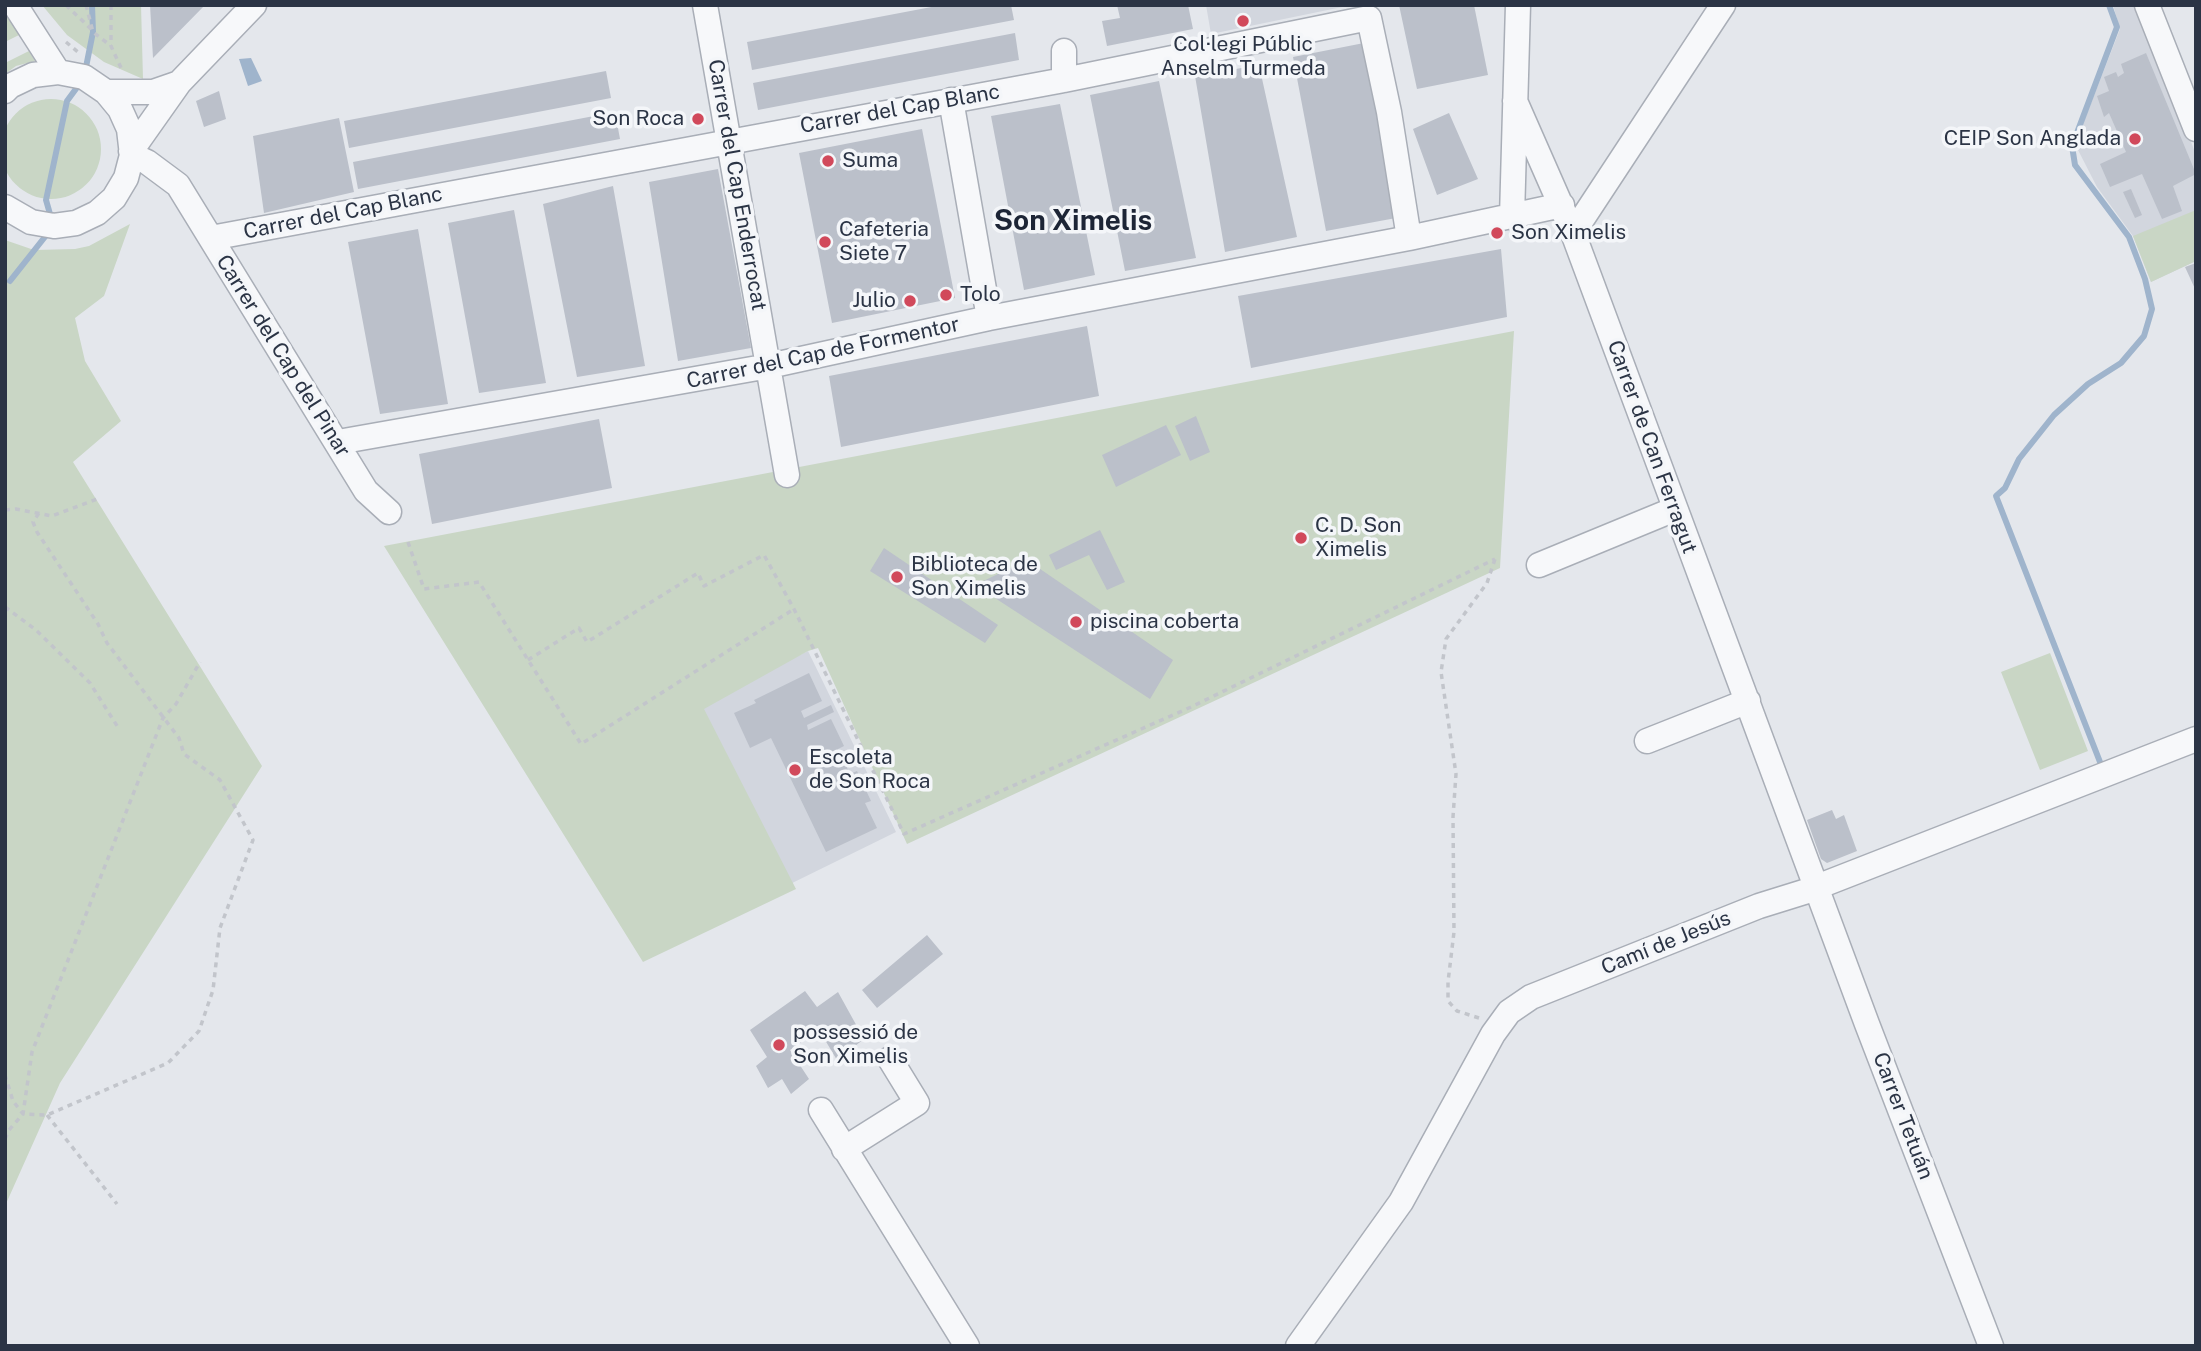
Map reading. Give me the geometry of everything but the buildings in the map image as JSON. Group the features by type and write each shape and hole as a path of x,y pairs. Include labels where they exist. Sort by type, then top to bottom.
{"street":[{"path":"15,5 58,72"},
{"name":"Carrer del Cap Enderrocat","path":"705,5 769,366"},
{"name":"Carrer de Can Ferragut","path":"1518,5 1515,101 1573,233 1817,886"},
{"path":"1573,233 1723,5"},
{"path":"2147,5 2196,130"},
{"path":"7,210 31,222 54,226 76,223 97,213 114,198 126,178 132,153 179,83 244,10"},
{"name":"Carrer del Cap Blanc","path":"211,238 1064,79 1369,18 1389,112 1409,238"},
{"path":"1064,51 1064,79"},
{"path":"5,90 33,75 58,72 84,77 106,92 120,109 129,129 132,153"},
{"path":"106,92 152,92 179,83"},
{"path":"951,100 989,318"},
{"path":"1515,101 1512,217 1562,205"},
{"name":"Carrer del Cap del Pinar","path":"132,153 178,185 366,491 388,512"},
{"path":"120,188 153,186 184,195"},
{"name":"Carrer del Cap de Formentor","path":"338,443 769,366 989,318 1512,217"},
{"path":"769,366 787,475"},
{"path":"1539,565 1675,509"},
{"path":"1647,741 1748,701"},
{"name":"Camí de Jesús","path":"1298,1346 1401,1202 1498,1026 1509,1012 1531,998 1759,906 2196,739"},
{"name":"Carrer Tetuán","path":"1817,886 1992,1346"},
{"path":"844,1149 917,1103 890,1059"},
{"path":"821,1110 967,1346"}],"path":[{"path":"66,5 111,46"},
{"path":"86,5 93,32"},
{"path":"111,5 111,46 122,70"},
{"path":"59,35 87,61"},
{"path":"5,510 16,509 52,516 97,499"},
{"path":"23,1114 47,1115 168,1063 199,1031 213,990 220,928 253,840 220,780 184,754 179,738 107,643 98,624 37,532 33,522 39,513"},
{"path":"408,542 424,589 479,582 581,744 794,609"},
{"path":"528,660 579,628 587,642 698,573 704,586 764,555 794,609 904,834 1191,707 1494,559 1487,583 1446,639 1441,671 1456,774 1453,817 1454,932 1448,1001 1457,1011 1498,1026"},
{"path":"5,607 36,630 90,683 119,729"},
{"path":"5,1139 23,1114 32,1052 163,718 176,704 200,662"},
{"path":"5,1075 13,1101 23,1114"},
{"path":"47,1115 117,1204"}],"shaded area":[{"name":"Col·legi Públic Anselm Turmeda","path":"1206,5 1352,5 1211,34"},
{"name":"CEIP Son Anglada","path":"2113,5 2139,5 2196,155 2196,261 2151,282 2133,236 2097,187 2078,150 2081,129 2120,29"},
{"name":"Escoleta de Son Roca","path":"808,651 896,832 782,888 694,708"}],"green space":[{"path":"5,5 19,35 5,42"},
{"path":"42,5 141,5 143,79 104,62 67,35"},
{"path":"29,51 35,61 16,66 5,74 5,63"},
{"path":"51,99 70,103 86,114 97,130 101,149 97,168 86,184 70,195 51,199 32,195 16,184 5,168 1,149 5,130 16,114 32,103"},
{"path":"2196,210 2196,261 2151,282 2133,236"},
{"path":"130,224 104,296 75,318 85,361 121,421 73,462 262,766 60,1083 5,1206 5,240 34,250 75,249 89,246"},
{"path":"1514,331 1500,568 907,844 818,648 808,651 704,709 796,889 643,962 384,546"},
{"path":"2050,653 2088,751 2040,770 2001,672"}],"water":[{"path":"251,58 262,81 248,86 239,59"}],"waterway":[{"path":"85,72 93,32 92,5"},
{"path":"2100,762 1996,496 2005,488 2019,459 2054,415 2088,384 2121,363 2144,336 2152,309 2145,279 2129,237 2075,165 2072,146 2117,27 2109,5"},
{"path":"52,221 46,200 67,101 81,82"},
{"path":"10,281 48,233"}],"place":[{"name":"Col·legi Públic Anselm Turmeda","path":"1243,21"},
{"name":"Son Roca","path":"698,119"},
{"name":"CEIP Son Anglada","path":"2135,139"},
{"name":"Suma","path":"828,161"},
{"name":"Son Ximelis","path":"1497,233"},
{"name":"Cafeteria Siete 7","path":"825,242"},
{"name":"Tolo","path":"946,295"},
{"name":"Julio","path":"910,301"},
{"name":"C. D. Son Ximelis","path":"1301,538"},
{"name":"Biblioteca de Son Ximelis","path":"897,577"},
{"name":"piscina coberta","path":"1076,622"},
{"name":"Escoleta de Son Roca","path":"795,770"},
{"name":"possessió de Son Ximelis","path":"779,1045"}],"district":[{"name":"Son Ximelis","path":"1073,221"}]}
